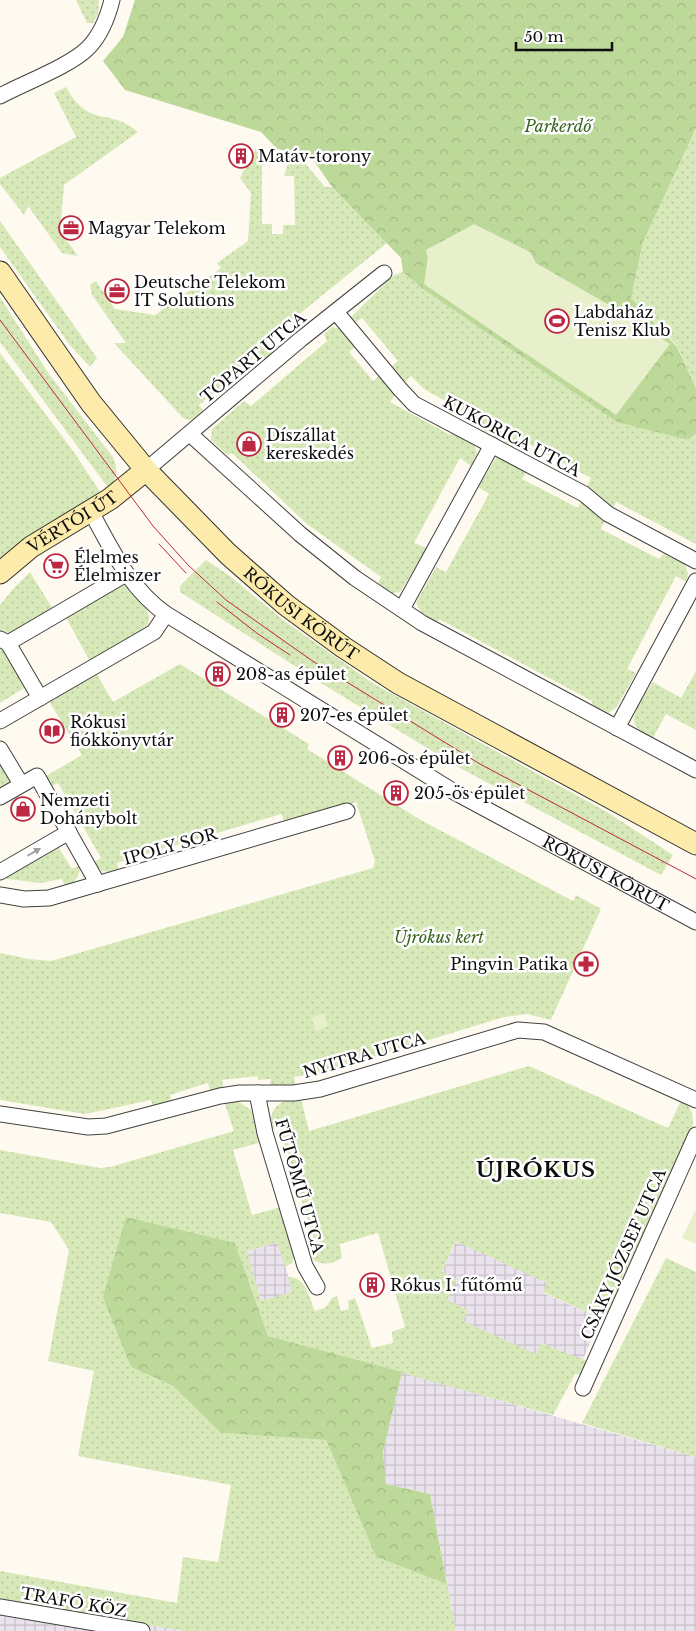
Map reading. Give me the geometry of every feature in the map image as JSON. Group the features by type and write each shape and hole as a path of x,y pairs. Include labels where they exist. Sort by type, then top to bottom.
{"main road":[{"name":"RÓKUSI KÖRÚT","path":"0,272 91,403 146,470 256,580 343,647 398,682 696,844"},
{"name":"VÉRTÓI ÚT","path":"0,573 31,547 110,499 146,470"}],"street":[{"path":"0,96 65,63 88,49 108,15 112,0"},
{"name":"TÓPART UTCA","path":"146,470 384,273"},
{"name":"KUKORICA UTCA","path":"336,312 400,390 414,404 584,494 608,514 696,561"},
{"path":"190,434 300,534 355,578 422,623 696,770"},
{"path":"402,608 492,444"},
{"name":"RÓKUSI KÖRÚT","path":"90,510 126,574 145,598 166,614 456,793 696,922"},
{"path":"40,698 4,641 126,574"},
{"path":"617,728 696,581"},
{"path":"0,721 154,632 166,614"},
{"path":"0,749 21,784"},
{"path":"0,797 36,776 98,884"},
{"name":"IPOLY SOR","path":"0,894 24,899 49,898 347,811"},
{"path":"0,872 68,832"},
{"name":"NYITRA UTCA","path":"0,1114 88,1127 106,1126 220,1096 294,1093 320,1089 518,1030 544,1032 696,1100"},
{"name":"FŰTŐMŰ UTCA","path":"257,1093 265,1133 305,1266 317,1286"},
{"name":"CSÁKY JÓZSEF UTCA","path":"583,1388 696,1135"},
{"name":"TRAFÓ KÖZ","path":"0,1607 142,1631"}],"shaded area":[{"path":"456,1241 548,1283 543,1293 593,1315 589,1325 594,1334 582,1361 542,1343 536,1355 463,1321 447,1300 442,1272"},
{"path":"278,1242 293,1292 261,1301 246,1251"},
{"path":"402,1372 696,1457 696,1631 456,1631 430,1494 386,1484 383,1452"},
{"path":"0,1600 184,1631 0,1631"}],"green space":[{"path":"76,0 99,0 98,14 93,23 87,23"},
{"name":"Parkerdő","path":"135,0 696,0 696,128 643,242 631,298 677,347 696,388 696,434 688,440 617,422 423,289 403,272 401,258 332,187 310,155 277,149 261,132 125,90 103,61 123,37","holes":["428,258 535,263 621,312 525,353 425,284"]},
{"path":"66,87 75,100 91,113 118,120 138,132 64,185 60,231 78,256 62,253 28,206 24,215 0,184 0,178 76,137 54,93"},
{"path":"696,128 696,388 677,346 631,298 643,242"},
{"path":"256,148 262,154 262,224 272,224 272,234 283,234 283,225 295,225 294,176 284,176 288,164 296,160 304,162 325,187 332,187 387,243 266,341 275,352 266,360 259,353 199,405 205,413 200,417 190,420 183,418 114,343 126,343 92,295 90,285 96,281 115,309 155,315 221,268 217,263 248,241 251,193 240,178"},
{"path":"0,221 97,358 90,367 69,344 0,247"},
{"name":"Labdaház Tenisz Klub","path":"474,224 530,252 536,263 621,312 670,344 616,415 424,284 428,258 426,250"},
{"path":"403,272 423,289 617,421 688,440 696,434 696,544 616,502 612,510 586,488 591,478 519,439 513,449 477,430 481,421 424,389 411,376 403,383 390,368 398,361 362,318 353,324 350,318 394,275"},
{"path":"0,297 49,374 113,457 116,474 109,489 0,342"},
{"path":"332,327 341,329 356,346 349,352 373,381 380,375 396,394 390,402 450,435 453,432 474,443 477,454 471,466 460,458 414,543 427,548 400,592 392,593 378,583 381,577 307,524 232,453 227,455 211,440 212,429 244,401 251,406 327,341 324,334"},
{"path":"0,353 76,455 102,495 0,563"},
{"path":"496,458 504,458 527,471 522,479 578,508 582,500 605,520 601,529 659,559 663,554 685,564 688,574 686,582 676,576 627,669 636,673 616,708 608,713 593,705 592,701 439,619 437,622 421,612 416,603 436,567 446,572 489,494 478,487"},
{"path":"206,560 230,576 283,620 374,684 607,812 673,855 661,875 458,767 321,683 180,592 180,586"},
{"path":"30,572 54,611 11,636 0,631 0,605"},
{"path":"124,582 144,604 149,617 148,624 145,631 91,663 65,616"},
{"path":"0,648 4,650 26,687 0,703"},
{"name":"Újrókus kert","path":"180,664 309,744 307,749 419,819 573,901 576,895 601,909 551,1020 527,1014 504,1017 321,1073 294,1077 296,1086 270,1085 271,1079 258,1080 258,1076 222,1080 224,1090 211,1092 208,1083 170,1095 172,1104 154,1109 151,1100 85,1114 0,1100 0,953 51,961 373,868 375,861 356,802 285,823 281,814 117,863 119,873 102,871 93,863 101,858 58,783 50,787 44,777 82,755 49,701 96,673 113,702"},
{"path":"696,671 696,730 666,714 653,738 637,728 634,721 636,710 653,682 681,698"},
{"path":"0,761 12,782 0,789"},
{"path":"63,840 68,843 59,848 72,869 81,865 76,878 66,888 62,879 40,883 0,878"},
{"path":"324,1013 328,1026 316,1031 311,1018"},
{"path":"529,1066 668,1128 681,1101 688,1106 693,1117 692,1129 608,1313 593,1315 543,1292 547,1283 455,1241 442,1272 457,1279 447,1300 468,1310 463,1321 536,1354 541,1343 587,1361 581,1375 575,1374 553,1415 268,1336 235,1243 131,1367 173,1386 221,1433 326,1440 376,1557 447,1584 456,1631 184,1631 0,1600 0,1571 177,1603 183,1557 218,1562 231,1485 78,1456 94,1371 48,1361 69,1250 51,1222 0,1213 0,1150 100,1168 110,1167 234,1131 224,1102 239,1102 251,1110 262,1142 233,1150 252,1215 281,1207 295,1254 292,1263 285,1267 277,1242 247,1251 261,1301 292,1292 288,1277 299,1280 303,1284 315,1311 326,1307 332,1298 337,1296 341,1311 349,1309 348,1301 355,1298 372,1348 393,1343 392,1332 405,1327 378,1233 340,1244 342,1258 336,1261 325,1264 315,1261 311,1257 306,1246 315,1243 279,1127 271,1129 274,1110 287,1100 301,1099 309,1131"},
{"path":"696,1209 696,1244 682,1238"},
{"path":"126,1217 235,1243 268,1336 402,1372 383,1452 386,1484 430,1494 447,1584 376,1557 326,1440 221,1433 173,1386 131,1367 103,1297"},
{"path":"666,1258 696,1272 696,1457 582,1423"}],"tram line":[{"path":"0,320 153,526 188,565 226,600 311,660 480,764 696,879"},
{"path":"159,544 186,573"},
{"path":"217,602 258,634 290,655"}],"place":[{"name":"Matáv-torony","path":"241,156"},
{"name":"Magyar Telekom","path":"71,228"},
{"name":"Deutsche Telekom IT Solutions","path":"117,291"},
{"name":"Labdaház Tenisz Klub","path":"557,321"},
{"name":"Díszállat kereskedés","path":"249,444"},
{"name":"Élelmes Élelmiszer","path":"56,566"},
{"name":"208-as épület","path":"218,674"},
{"name":"207-es épület","path":"282,715"},
{"name":"Rókusi fiókkönyvtár","path":"52,731"},
{"name":"206-os épület","path":"340,758"},
{"name":"205-ös épület","path":"396,793"},
{"name":"Nemzeti Dohánybolt","path":"23,809"},
{"name":"Pingvin Patika","path":"586,964"},
{"name":"Rókus I. fűtőmű","path":"372,1285"}],"district":[{"name":"ÚJRÓKUS","path":"536,1170"}]}
